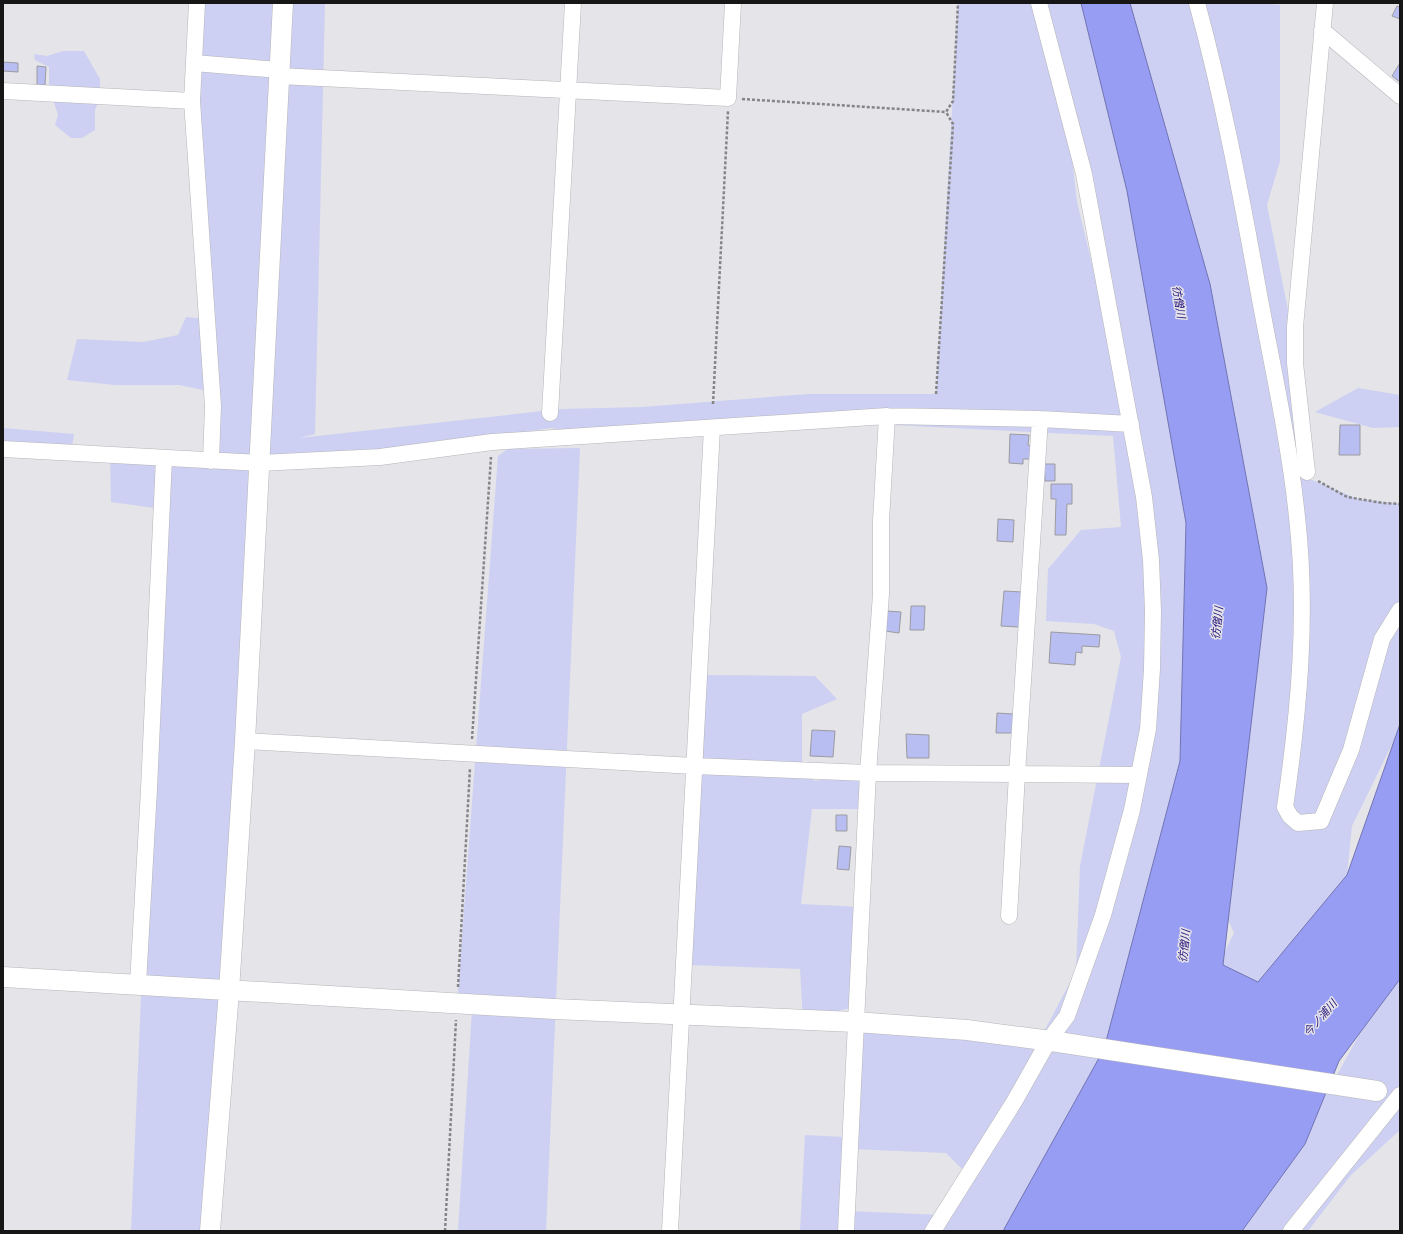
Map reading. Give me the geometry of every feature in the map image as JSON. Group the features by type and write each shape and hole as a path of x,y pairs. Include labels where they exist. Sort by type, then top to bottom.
{"street":[{"path":"198,3 192,101 213,406 211,460"},
{"path":"210,1231 230,991 245,741 283,3"},
{"path":"550,413 572,3"},
{"path":"194,63 279,73 728,98 733,3"},
{"path":"933,1231 1054,1041 1067,1016 1104,915 1132,810 1148,729 1152,669 1153,611 1144,497 1084,174 1039,3"},
{"path":"1197,3 1233,152 1289,456 1298,519 1302,591 1301,668 1295,741 1285,807 1290,816 1298,824 1321,820 1351,750 1382,639 1400,610"},
{"path":"1308,472 1296,363 1295,327 1325,3"},
{"path":"1322,30 1400,96"},
{"path":"3,91 192,101"},
{"path":"3,449 260,463 380,457 492,442 887,416 1131,424"},
{"path":"846,1231 868,773 881,594 881,521 887,416"},
{"path":"1009,916 1040,420"},
{"path":"670,1231 712,428"},
{"path":"138,984 150,781 164,458"},
{"path":"245,741 694,766 868,773 1139,775"},
{"path":"3,977 457,1003 855,1022 966,1030 1054,1041 1400,1095 1291,1231"}],"path":[{"path":"946,112 954,101 958,3"},
{"path":"712,404 728,98 946,112"},
{"path":"936,394 953,124 946,112"},
{"path":"445,1231 471,753 492,442"},
{"path":"1308,472 1315,480 1347,497 1383,504 1400,504"}],"shaded area":[{"path":"202,3 325,3 315,434 299,438 561,409 642,407 808,394 936,394 958,3 1262,3 1280,5 1280,161 1267,205 1290,320 1305,477 1358,499 1400,504 1400,728 1352,826 1347,875 1258,982 1223,965 1225,951 1234,933 1229,922 1150,878 1104,1049 1015,1231 846,1231 847,1211 943,1215 968,1175 946,1153 851,1149 855,1022 1040,1039 1076,971 1080,866 1121,657 1114,631 1094,624 1046,621 1048,569 1081,530 1121,527 1113,436 812,421 595,435 551,428 359,458 260,463 202,1231 131,1231 162,509 111,502 110,455 211,460 208,391 179,385 115,385 67,380 77,339 143,342 178,335 186,317 206,319 198,101","holes":["1070,141 1098,289 1077,202"]},
{"path":"63,51 84,51 100,79 100,97 95,110 95,130 82,138 71,138 55,125 58,115 49,87 49,67 35,60 34,54 47,56"},
{"path":"1358,388 1400,395 1400,427 1373,428 1315,412"},
{"path":"3,428 74,434 71,453 3,449"},
{"path":"580,448 546,1231 458,1231 472,1010 457,1003 498,456 508,449"},
{"path":"699,675 815,676 837,699 802,714 802,770 815,781 868,773 860,809 812,809 801,904 861,907 850,1008 803,1020 800,969 690,965"},
{"path":"1400,979 1400,1130 1351,1175 1308,1231 1242,1231 1281,1177 1359,1035"},
{"path":"805,1135 844,1137 840,1229 837,1231 800,1231"}],"water":[{"path":"1081,3 1130,3 1210,284 1267,588 1223,965 1258,982 1347,875 1400,724 1400,979 1339,1061 1305,1144 1242,1231 1003,1231 1104,1049 1180,761 1186,523 1127,191"}],"building":[{"path":"1397,6 1400,7 1400,19 1392,16"},
{"path":"3,62 18,63 18,72 3,71"},
{"path":"1400,63 1400,82 1392,76"},
{"path":"37,66 46,67 45,85 37,85"},
{"path":"1340,425 1360,425 1360,455 1339,455"},
{"path":"1010,434 1029,435 1028,445 1031,446 1030,459 1023,459 1023,464 1009,463"},
{"path":"1044,464 1055,464 1055,481 1045,481"},
{"path":"1051,484 1072,484 1072,504 1067,504 1066,535 1055,535 1056,499 1051,499"},
{"path":"998,519 1014,520 1013,542 997,541"},
{"path":"1004,591 1022,592 1019,627 1001,626"},
{"path":"911,606 925,606 924,630 910,630"},
{"path":"887,611 901,612 899,633 885,631"},
{"path":"1051,632 1100,635 1099,647 1082,646 1082,653 1076,652 1075,665 1049,663"},
{"path":"997,713 1013,714 1012,733 996,733"},
{"path":"812,730 835,731 833,757 810,756"},
{"path":"906,734 929,735 929,758 907,758"},
{"path":"836,815 847,815 847,831 836,831"},
{"path":"839,846 851,847 849,870 837,869"}],"water label":[{"name":"彷僧川","path":"1179,302"},
{"name":"彷僧川","path":"1217,623"},
{"name":"彷僧川","path":"1184,946"},
{"name":"今ノ浦川","path":"1320,1018"}]}
